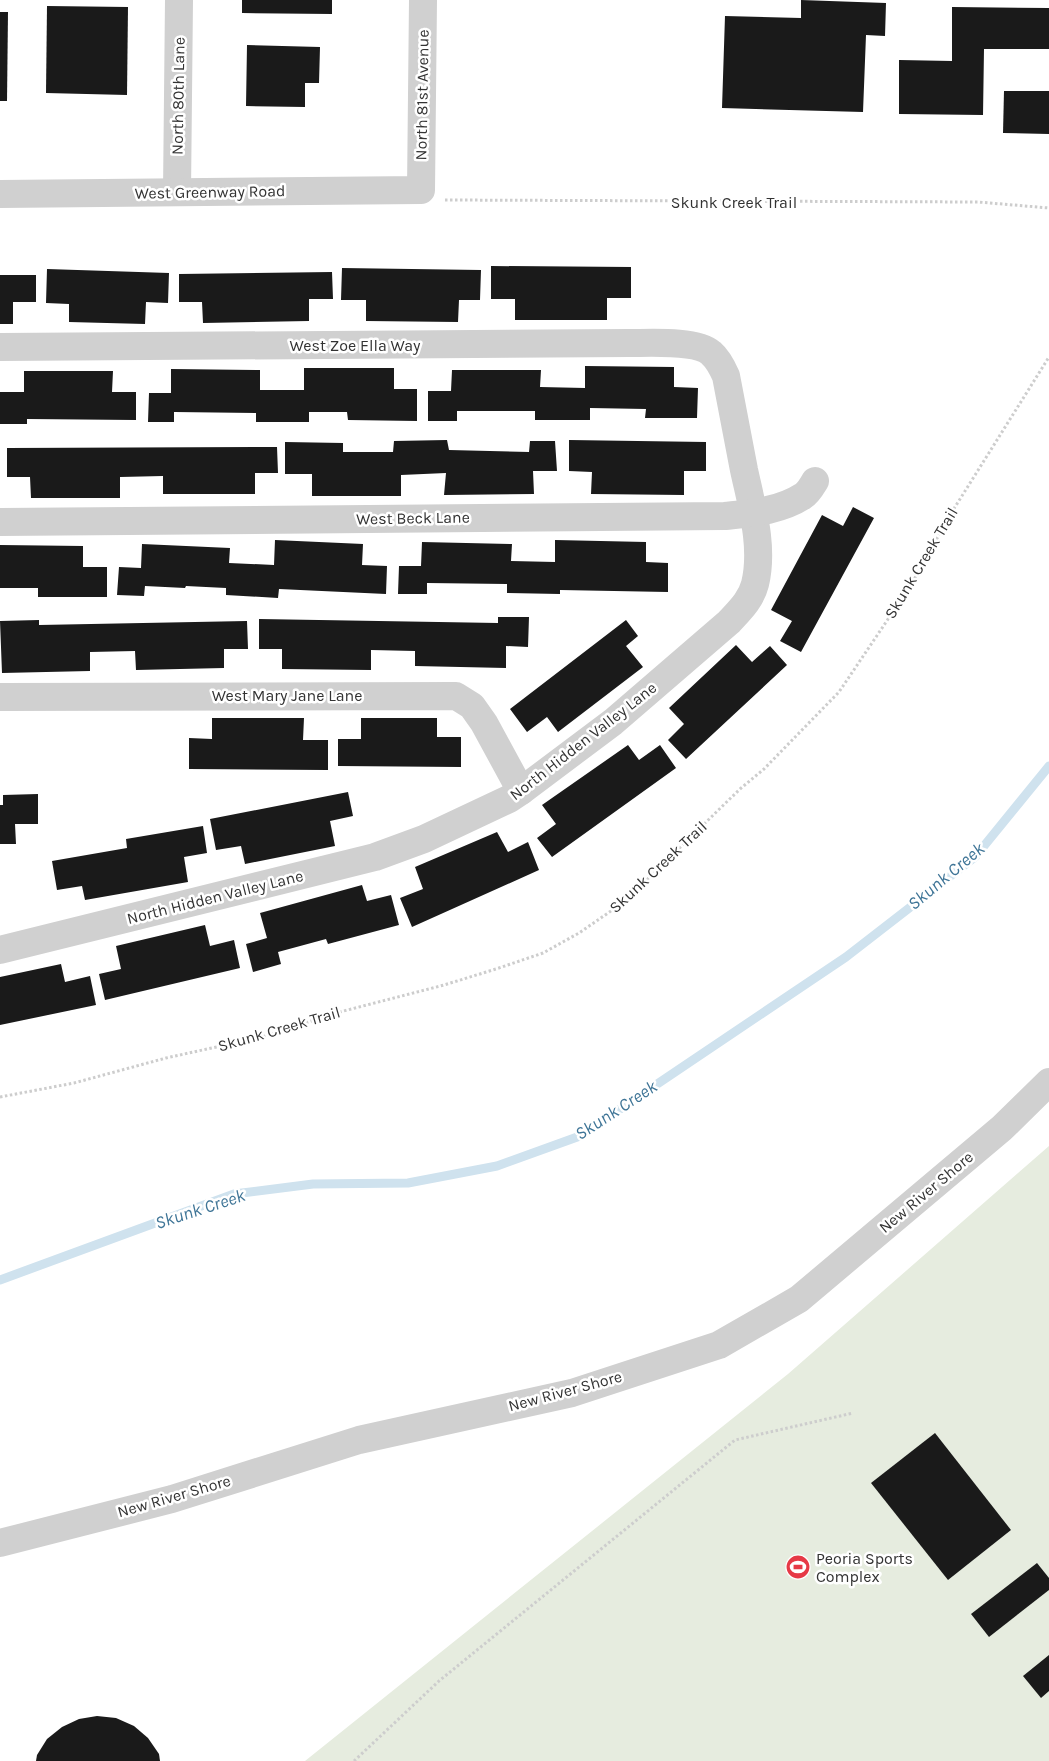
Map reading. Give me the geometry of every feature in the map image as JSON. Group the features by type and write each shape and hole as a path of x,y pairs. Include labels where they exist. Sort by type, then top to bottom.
{"street":[{"name":"North 80th Lane","path":"177,192 179,0"},
{"name":"North 81st Avenue","path":"421,190 423,0"},
{"name":"West Greenway Road","path":"0,194 421,190"},
{"name":"West Zoe Ella Way","path":"0,347 640,343 680,344 710,351"},
{"name":"North Hidden Valley Lane","path":"0,950 375,858 424,839 510,798 613,722 729,622 746,604 754,586 758,565 753,513 726,376 719,362 710,351"},
{"name":"West Beck Lane","path":"0,522 705,516 753,513 785,505 805,496 816,481"},
{"name":"West Mary Jane Lane","path":"0,697 456,696 472,706 484,723 521,791"},
{"name":"New River Shore","path":"0,1543 172,1499 358,1440 572,1393 719,1345 799,1299 1002,1128 1049,1082"}],"path":[{"name":"Skunk Creek Trail","path":"421,190 448,201 968,202 1049,208"},
{"name":"Skunk Creek Trail","path":"0,1097 74,1083 166,1058 262,1037 336,1013 444,985 496,969 543,953 579,933 624,902 740,789 764,769 839,692 911,585 950,515 1049,357"},
{"path":"354,1761 439,1681 735,1440 853,1413"}],"shaded area":[{"name":"Peoria Sports Complex","path":"1049,1146 1049,1761 305,1761 788,1374"}],"building":[{"path":"242,0 332,0 332,14 242,13"},
{"path":"801,0 886,3 885,36 866,35 863,112 722,108 725,16 801,18"},
{"path":"47,6 128,7 127,95 46,93"},
{"path":"952,7 1049,8 1049,49 984,49 983,115 899,114 899,60 952,61"},
{"path":"0,12 8,12 7,101 0,101"},
{"path":"247,45 320,47 319,83 305,83 305,107 246,106"},
{"path":"1004,91 1049,91 1049,134 1003,133"},
{"path":"491,266 631,267 631,298 607,298 607,320 515,320 515,299 491,299"},
{"path":"342,268 481,270 480,300 459,300 458,322 366,321 366,300 341,300"},
{"path":"47,269 169,273 168,303 146,302 145,324 69,322 69,304 46,303"},
{"path":"332,272 333,299 309,299 309,321 203,323 202,302 179,302 179,274"},
{"path":"0,275 36,275 36,302 13,302 13,324 0,324"},
{"path":"585,366 674,367 674,387 698,388 697,418 645,418 646,409 590,408 590,420 535,420 535,411 457,411 457,421 428,421 428,391 451,391 452,370 541,370 540,387 585,388"},
{"path":"304,368 394,368 394,389 417,389 417,421 348,420 347,412 309,412 309,422 256,422 256,413 174,412 174,422 148,422 149,393 171,393 171,369 260,370 260,390 304,390"},
{"path":"24,371 113,371 112,392 136,392 136,420 27,419 27,424 0,424 0,392 24,392"},
{"path":"447,440 449,450 529,452 530,441 555,441 557,471 533,471 534,494 444,495 446,473 401,475 401,496 312,496 312,474 285,474 285,442 343,443 343,452 393,452 394,441"},
{"path":"569,440 706,442 706,471 684,471 684,495 591,494 592,472 569,471"},
{"path":"277,447 278,473 255,473 255,494 163,494 163,476 120,477 120,498 31,498 30,477 7,477 7,448"},
{"path":"853,507 874,518 801,652 780,641 792,621 771,610 822,515 843,526"},
{"path":"275,540 363,544 362,565 387,566 386,594 279,589 278,598 226,595 226,588 145,586 144,596 117,595 119,567 141,568 142,544 230,548 229,563 274,565"},
{"path":"555,540 646,542 646,562 668,563 668,592 560,590 560,594 507,593 507,584 427,583 427,594 398,594 399,566 421,566 422,542 512,544 511,561 555,562"},
{"path":"0,545 83,546 83,567 107,567 107,597 38,597 38,588 0,588"},
{"path":"498,617 529,617 528,647 506,646 506,668 415,666 415,651 371,650 371,670 282,669 282,649 259,649 259,619 498,623"},
{"path":"39,620 39,625 247,621 248,649 224,649 224,668 136,670 135,651 90,652 90,671 2,673 0,621"},
{"path":"626,620 638,636 626,646 643,667 558,732 547,717 527,732 510,709"},
{"path":"736,645 752,662 770,646 787,665 686,759 668,740 684,724 669,708"},
{"path":"212,718 304,718 303,740 328,740 328,770 189,769 189,738 212,739"},
{"path":"361,718 437,718 437,737 461,737 461,767 338,766 338,739 361,739"},
{"path":"628,745 639,760 660,745 676,768 552,857 537,838 556,824 542,805"},
{"path":"348,792 353,816 330,821 335,846 245,864 241,846 216,850 210,819"},
{"path":"38,794 38,824 15,824 16,844 0,844 0,805 3,805 3,795"},
{"path":"203,826 207,853 184,857 188,882 85,900 82,886 57,890 52,861 127,848 126,839"},
{"path":"497,832 508,852 528,842 539,870 412,927 400,898 423,889 415,867"},
{"path":"362,885 367,901 391,895 399,925 328,944 326,939 278,952 281,964 253,972 246,944 267,938 260,913"},
{"path":"205,925 210,946 234,940 240,968 105,1000 99,974 121,969 116,946"},
{"path":"61,964 65,982 90,976 96,1005 0,1025 0,977"},
{"path":"935,1433 1011,1530 948,1580 871,1483"},
{"path":"1037,1563 1049,1578 1049,1590 989,1637 971,1614"},
{"path":"1049,1655 1049,1691 1041,1698 1023,1676"},
{"path":"97,1716 116,1718 134,1726 148,1738 159,1754 160,1761 36,1761 37,1755 47,1739 62,1727 79,1719"}],"waterway":[{"name":"Skunk Creek","path":"0,1280 234,1194 313,1184 408,1183 497,1166 580,1136 846,957 975,857 1049,766"}],"place":[{"name":"Peoria Sports Complex","path":"798,1567"}]}
